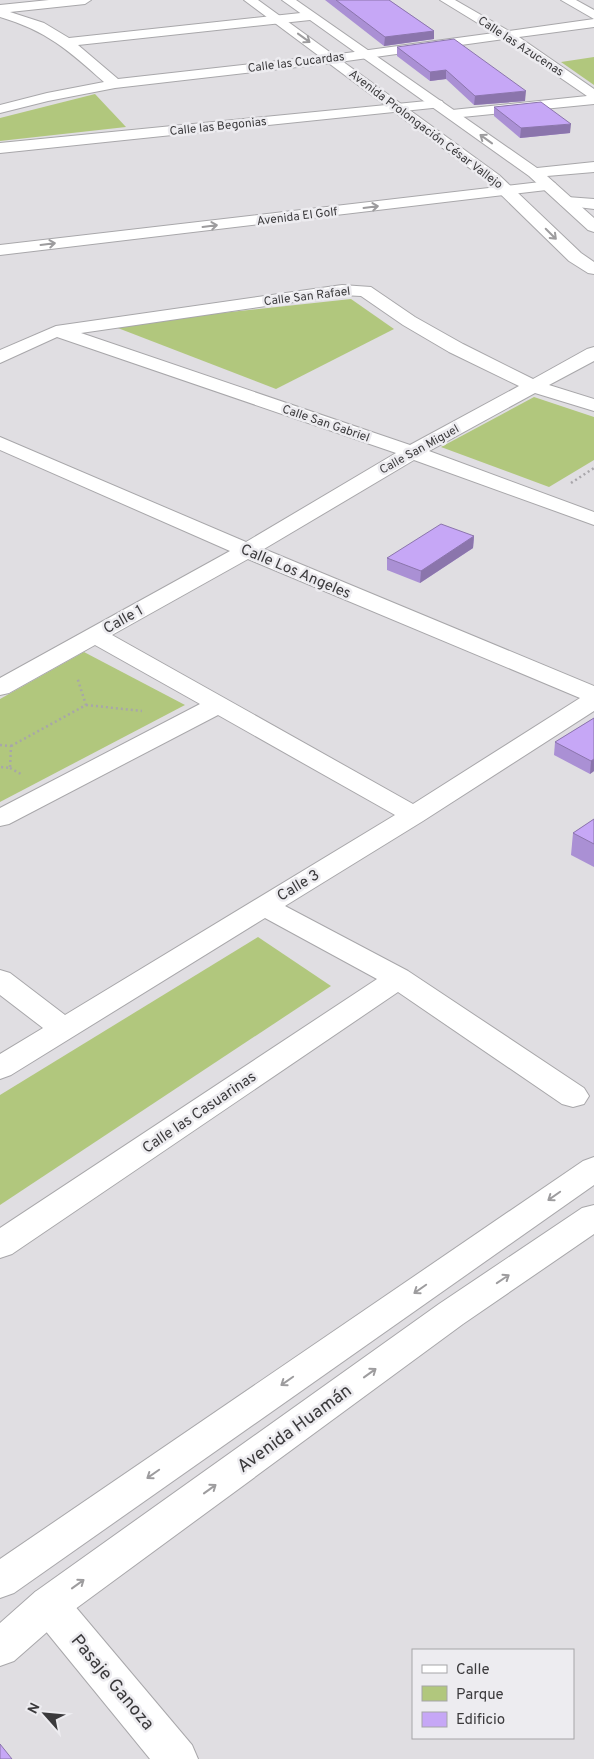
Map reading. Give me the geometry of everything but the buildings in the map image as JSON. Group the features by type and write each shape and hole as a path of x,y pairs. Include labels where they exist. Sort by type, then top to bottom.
{"street":[{"path":"0,9 85,0"},
{"name":"Avenida Prolongación César Vallejo","path":"250,0 509,191 575,257 594,269"},
{"name":"Avenida Prolongación César Vallejo","path":"288,0 366,53 534,173 594,227"},
{"name":"Calle las Azucenas","path":"446,0 505,34 594,95"},
{"path":"567,0 594,15"},
{"path":"0,13 32,23 67,42 115,84"},
{"path":"67,42 310,16"},
{"name":"Calle las Cucardas","path":"0,109 47,97 115,84 332,59 594,23"},
{"path":"452,114 594,100"},
{"name":"Calle las Begonias","path":"0,148 437,104"},
{"name":"Avenida El Golf","path":"1,245 492,178 594,167"},
{"name":"Avenida El Golf","path":"1,245 594,181"},
{"path":"567,202 594,204"},
{"name":"Calle San Rafael","path":"0,357 56,331 342,290 365,291 409,321 456,348 534,386 594,405"},
{"name":"Calle San Gabriel","path":"56,331 412,452 594,519"},
{"name":"Calle San Miguel","path":"246,550 412,452 594,353"},
{"name":"Calle Los Angeles","path":"0,443 246,550 594,694"},
{"name":"Calle 1","path":"0,688 246,550"},
{"path":"95,635 414,815"},
{"name":"Calle 3","path":"0,1068 62,1028 414,815 594,700"},
{"path":"0,818 220,704"},
{"path":"264,906 398,978 573,1096"},
{"name":"Calle las Casuarinas","path":"0,1245 398,978"},
{"path":"0,980 62,1028"},
{"path":"7,1571 594,1168"},
{"name":"Avenida Huamán","path":"0,1648 49,1605 451,1314 594,1217"},
{"name":"Pasaje Ganoza","path":"49,1605 177,1759"}],"path":[{"path":"75,670 86,705"},
{"path":"0,745 11,746 86,705 145,711"},
{"path":"0,767 10,768 11,746"}],"green space":[{"path":"594,57 594,85 561,62"},
{"path":"95,94 126,127 0,141 0,118"},
{"path":"351,299 394,329 276,389 110,325"},
{"path":"534,397 594,417 594,460 549,487 441,447"},
{"path":"84,652 185,705 0,802 0,699"},
{"path":"258,937 331,986 0,1205 0,1095"}]}
